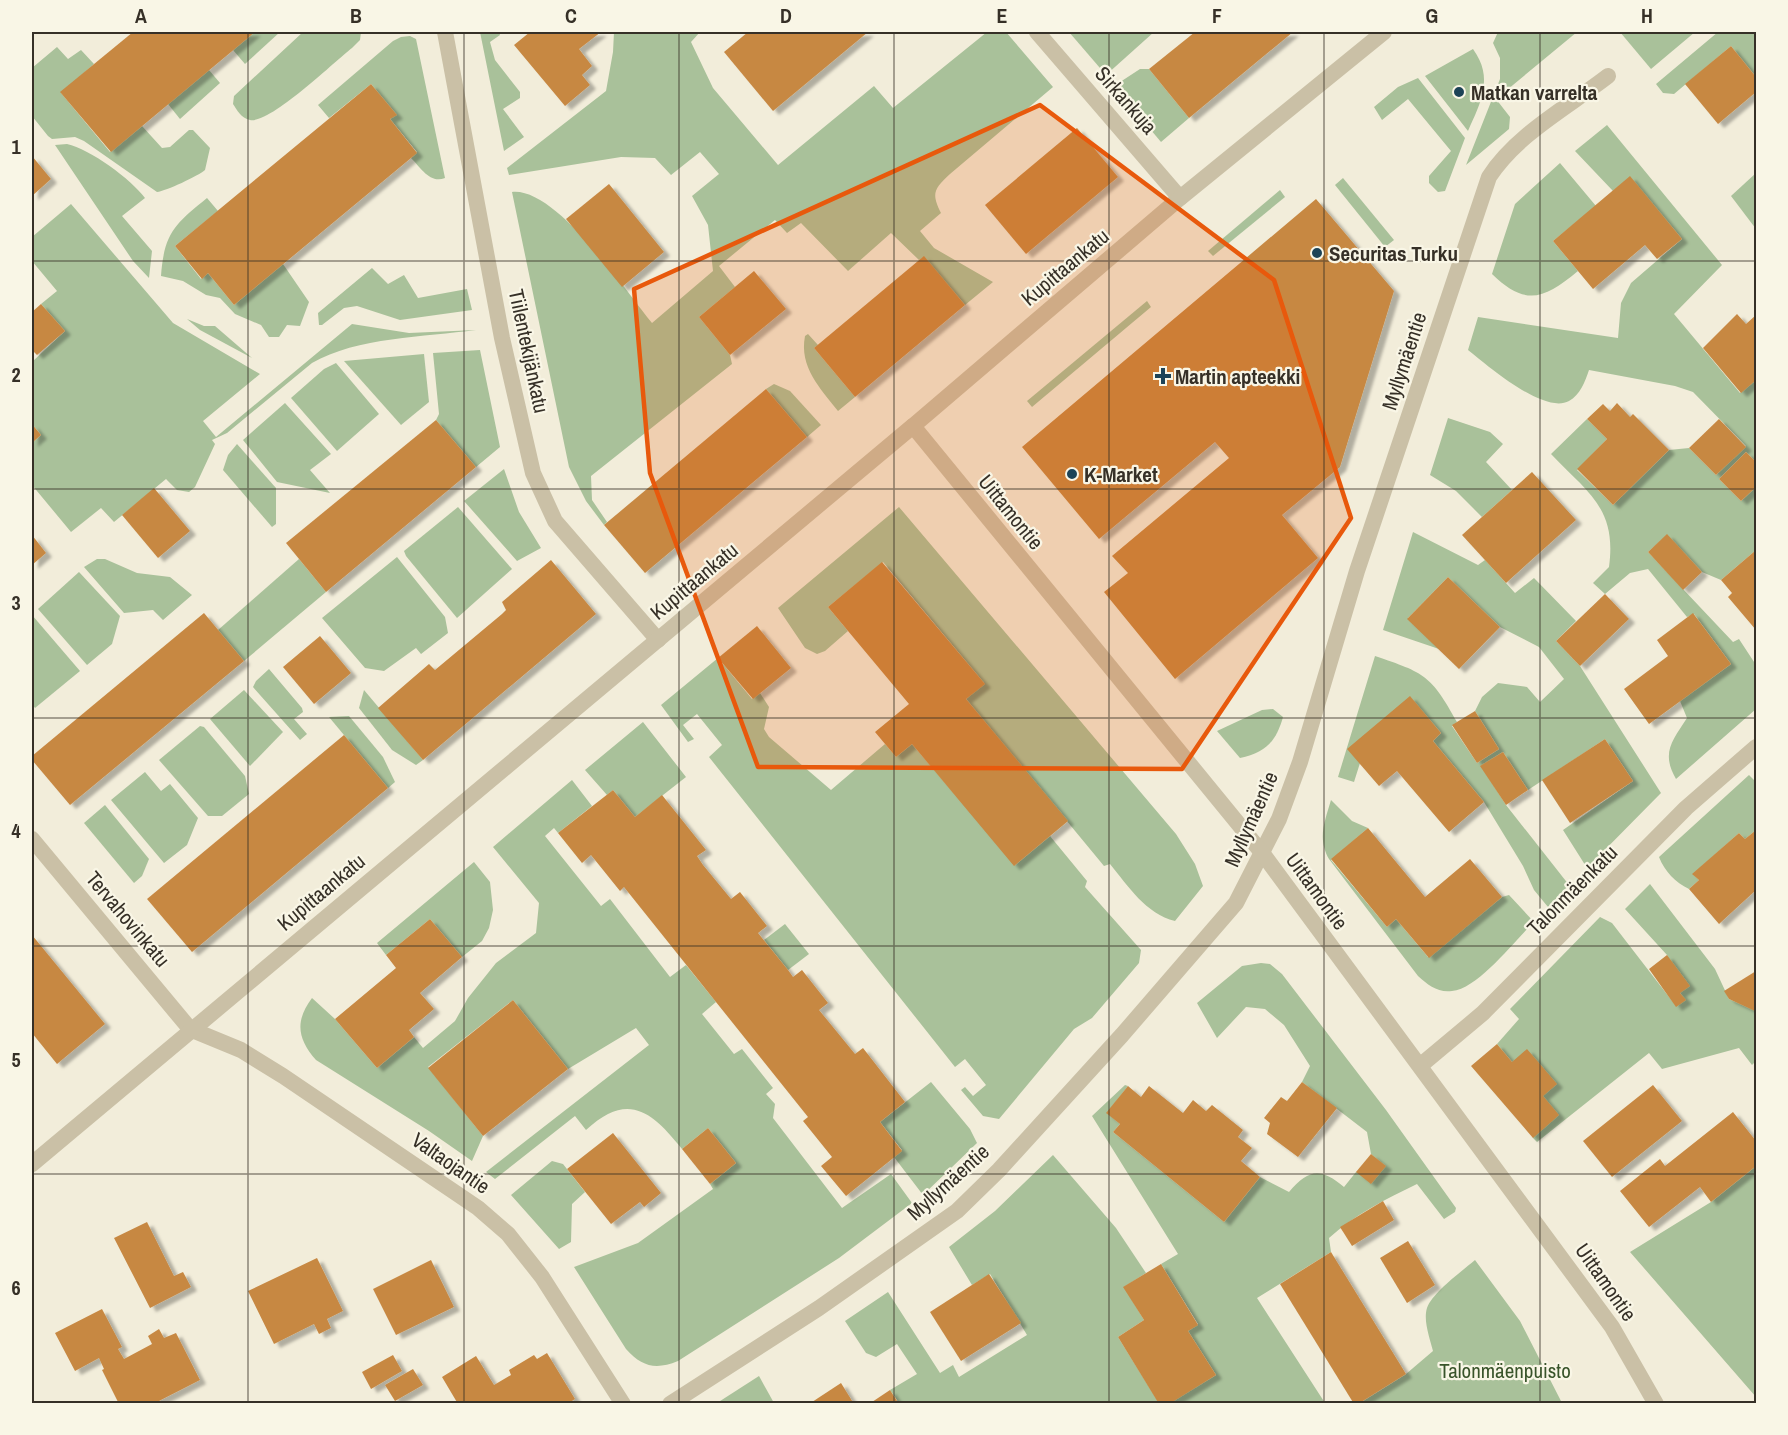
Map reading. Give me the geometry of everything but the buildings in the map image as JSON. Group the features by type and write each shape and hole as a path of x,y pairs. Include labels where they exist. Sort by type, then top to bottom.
{"street":[{"name":"Tiilentekijänkatu","path":"445,32 502,338 533,473 555,521 658,640"},
{"name":"Sirkankuja","path":"1037,32 1180,198"},
{"name":"Kupittaankatu","path":"32,1164 190,1029 913,426 1180,198 1384,32"},
{"name":"Myllymäentie","path":"670,1404 828,1302 957,1211 999,1170 1122,1035 1236,903 1263,854 1300,762 1358,571 1489,177 1500,161 1521,142 1608,76"},
{"name":"Uittamontie","path":"913,426 1263,854 1612,1326 1656,1404"},
{"name":"Talonmäenkatu","path":"1420,1065 1483,1013 1686,808 1756,747"},
{"name":"Tervahovinkatu","path":"32,839 190,1029"},
{"name":"Valtaojantie","path":"190,1029 241,1050 283,1076 478,1208 508,1234 542,1276 623,1404"}],"highlighted area":[{"path":"1040,105 1274,280 1351,518 1182,769 758,767 650,473 634,289"}],"green space":[{"path":"255,32 280,32 245,64 233,50"},
{"path":"303,32 361,32 360,40 352,48 286,103 259,119 244,118 233,104 234,96"},
{"path":"480,32 499,32 500,35 490,42 495,60 520,92 520,98 503,109 524,137 504,151"},
{"path":"614,32 700,32 691,42 713,88 778,165 874,86 893,108 987,32 1006,32 1053,87 950,174 937,188 935,196 941,213 920,231 934,248 993,282 965,305 924,257 919,260 891,233 848,271 801,223 787,233 775,220 719,266 735,287 699,317 730,355 732,364 591,476 592,500 607,522 604,525 586,501 569,467 512,192 530,195 549,206 569,223 588,243 652,323 713,271 708,225 692,196 719,174 700,152 671,175 655,158 621,157 509,175 507,168 606,91"},
{"path":"1069,32 1154,32 1106,75"},
{"path":"1498,32 1577,32 1496,99 1510,117 1509,129 1466,165 1500,79 1500,58 1493,43"},
{"path":"1620,32 1695,32 1651,69"},
{"path":"1718,32 1756,32 1756,77 1731,46 1674,94 1663,93 1656,84"},
{"path":"410,36 416,39 445,178 430,177 411,158 417,152 390,119 396,114 371,84 329,118 318,105 393,41"},
{"path":"57,47 68,59 81,50 94,64 61,93 110,152 142,126 162,148 170,147 189,130 193,130 210,148 205,170 182,183 157,192 84,141 75,137 52,139 48,136 32,116 32,68"},
{"path":"1473,49 1483,70 1484,80 1481,100 1468,131 1425,76"},
{"path":"1140,69 1149,69 1189,118 1161,142 1114,86"},
{"path":"209,70 220,83 180,119 168,104"},
{"path":"1418,78 1465,138 1445,191 1438,192 1429,183 1429,176 1451,151 1408,99 1382,120 1374,107 1398,87"},
{"path":"1607,125 1722,265 1674,314 1740,393 1756,380 1756,462 1746,452 1719,479 1741,501 1756,487 1756,550 1721,580 1702,572 1667,535 1648,552 1733,642 1739,639 1756,665 1756,709 1676,779 1669,762 1669,754 1673,741 1687,718 1680,701 1731,664 1694,614 1687,617 1648,569 1630,573 1605,594 1593,583 1609,567 1609,530 1597,503 1588,491 1551,454 1587,419 1607,439 1577,470 1613,505 1669,450 1689,448 1716,475 1746,446 1693,392 1675,386 1589,370 1582,388 1569,401 1558,403 1545,401 1516,386 1468,350 1478,317 1618,338 1621,303 1631,283 1682,239 1630,177 1613,191 1575,151"},
{"path":"67,144 87,152 109,166 139,190 145,198 122,216 152,251 149,278 133,261 55,145"},
{"path":"1560,163 1596,206 1553,241 1578,271 1545,293 1525,295 1504,284 1492,274 1515,204"},
{"path":"1756,173 1756,229 1731,196"},
{"path":"1343,178 1394,240 1385,247 1335,185"},
{"path":"1280,190 1285,197 1213,256 1208,251"},
{"path":"207,198 218,211 175,246 201,279 208,273 234,305 283,264 309,302 300,326 287,325 279,337 269,337 261,325 235,314 220,298 206,295 183,281 161,276 168,239 179,223"},
{"path":"71,204 173,323 260,374 203,421 216,437 352,324 409,333 476,330 392,339 330,354 312,363 227,433 212,440 215,444 195,487 189,492 177,490 166,479 114,522 101,508 71,532 32,485 32,443 41,435 32,424 32,362 65,331 41,304 57,291 32,261 32,237"},
{"path":"372,268 388,284 404,275 418,298 467,289 472,310 400,320 357,306 344,308 319,325 318,313"},
{"path":"1147,301 1151,307 1032,407 1027,401"},
{"path":"187,319 204,326 215,326 252,358 200,330"},
{"path":"808,334 818,345 814,348 855,397 838,411 818,385 808,367 804,347 805,336"},
{"path":"480,350 500,447 476,467 436,420 439,414 433,353"},
{"path":"424,354 429,402 401,425 344,361"},
{"path":"336,363 379,414 337,451 291,398 324,369"},
{"path":"774,384 790,391 821,425 807,437 766,389"},
{"path":"285,403 331,454 310,470 330,493 277,482 243,440"},
{"path":"1448,418 1490,432 1503,444 1486,462 1512,490 1482,517 1456,491 1430,475"},
{"path":"237,444 276,488 276,524 272,527 223,470 228,455"},
{"path":"504,469 519,512 541,548 517,561 464,501"},
{"path":"458,507 512,569 457,618 404,551"},
{"path":"899,507 1176,834 1195,864 1203,886 1175,921 1146,906 1110,864 1104,866 966,699 984,683 883,562 828,607 848,631 825,651 817,654 805,648 778,608"},
{"path":"1413,532 1478,565 1485,560 1515,593 1534,578 1576,621 1556,641 1580,666 1661,793 1587,868 1563,830 1633,781 1605,739 1528,790 1503,752 1481,766 1506,805 1569,885 1548,907 1534,890 1523,866 1484,802 1433,741 1441,733 1410,697 1360,763 1354,782 1338,777 1375,656 1416,672 1433,685 1457,722 1452,726 1477,763 1499,749 1475,711 1482,697 1498,683 1527,687 1540,702 1564,679 1539,647 1500,627 1448,577 1408,618 1439,649 1383,630"},
{"path":"397,557 445,617 448,633 421,654 416,648 384,671 365,668 322,618"},
{"path":"97,559 105,559 137,573 170,577 192,595 163,620 153,610 124,613 84,567"},
{"path":"299,559 326,592 244,661 218,630"},
{"path":"79,572 120,616 112,644 87,665 38,609"},
{"path":"32,615 80,671 35,708 32,704"},
{"path":"718,658 752,699 760,693 769,707 764,729 769,737 831,790 885,744 896,757 912,744 1015,865 1050,836 1087,881 1085,887 1141,950 1139,963 1092,1018 1074,1029 999,1119 983,1116 961,1090 965,1087 973,1096 986,1085 965,1059 955,1067 709,757 722,745 697,714 683,725 694,739 688,742 661,705"},
{"path":"269,669 302,708 303,712 294,719 307,734 300,740 253,687"},
{"path":"244,690 283,732 250,766 210,719"},
{"path":"364,690 423,760 416,765 392,750 359,708"},
{"path":"1273,709 1283,717 1277,733 1268,745 1249,756 1240,758 1217,731 1262,710"},
{"path":"349,716 383,757 395,782 388,788 329,717"},
{"path":"643,722 686,777 635,817 613,790 607,795 585,770"},
{"path":"200,726 204,727 245,776 249,794 222,816 208,816 159,760"},
{"path":"145,772 161,791 170,784 198,818 187,845 164,863 111,800"},
{"path":"1749,775 1756,782 1756,830 1745,839 1739,833 1693,874 1699,880 1689,889 1667,872 1659,857"},
{"path":"572,780 592,806 558,833 554,828 545,836 601,906 610,899 670,977 686,965 716,1002 702,1014 734,1054 742,1049 773,1088 766,1094 775,1104 773,1118 842,1208 891,1174 912,1203 839,1258 670,1364 656,1366 644,1363 626,1349 574,1267 638,1243 713,1189 710,1184 736,1163 708,1128 682,1149 660,1124 638,1111 626,1109 614,1111 586,1130 575,1116 495,1179 486,1172 649,1045 636,1028 568,1069 513,1000 428,1067 483,1136 472,1161 429,1131 316,1060 305,1044 300,1029 303,1014 312,998 335,1019 377,1068 414,1037 423,1048 455,1021 468,998 496,963 536,933 539,903 493,847"},
{"path":"1331,800 1352,821 1368,828 1331,860 1387,927 1396,919 1428,957 1502,897 1509,895 1534,922 1485,973 1473,982 1452,991 1438,990 1429,985 1418,976 1329,859 1323,844 1323,837"},
{"path":"105,805 149,859 142,876 134,883 84,823"},
{"path":"474,862 490,882 493,910 489,928 482,941 462,957 430,919 386,955 377,943"},
{"path":"1650,884 1715,969 1729,999 1756,1011 1756,1061 1752,1065 1739,1048 1662,1069 1649,1053 1537,1142 1533,1138 1512,1062 1497,1044 1519,1019 1510,1009 1600,917 1612,923 1676,1006 1685,1000 1680,993 1667,955 1625,909"},
{"path":"785,924 809,954 788,970 764,940"},
{"path":"1270,964 1282,974 1386,1110 1456,1208 1455,1212 1444,1219 1417,1184 1349,1222 1329,1238 1331,1252 1257,1298 1325,1403 1169,1403 1216,1375 1188,1331 1198,1324 1161,1264 1178,1254 1092,1116 1125,1085 1128,1086 1107,1113 1120,1124 1113,1132 1224,1222 1260,1177 1289,1192 1296,1184 1315,1173 1328,1176 1344,1187 1356,1172 1385,1166 1371,1154 1367,1132 1302,1082 1310,1066 1284,1025 1265,1009 1246,1007 1217,1038 1197,1003 1242,966"},
{"path":"931,1082 970,1129 977,1143 923,1195 894,1157 902,1150 880,1122"},
{"path":"1053,1155 1116,1228 1146,1273 1124,1287 1144,1320 1118,1337 1159,1403 899,1403 890,1390 917,1374 897,1344 876,1357 866,1353 845,1321 888,1292 940,1373 953,1365 959,1377 1027,1335 990,1274 972,1285 949,1247 995,1211"},
{"path":"552,1161 563,1164 585,1192 572,1204 571,1242 559,1249 511,1195"},
{"path":"1756,1166 1756,1397 1630,1252 1711,1202"},
{"name":"Talonmäenpuisto","path":"1475,1260 1520,1321 1562,1403 1358,1404 1406,1374 1433,1351 1426,1324 1427,1308 1441,1289"},
{"path":"759,1376 774,1403 717,1403"}],"place":[{"name":"Matkan varrelta","path":"1459,92"},
{"name":"Securitas Turku","path":"1317,253"},
{"name":"Martin apteekki","path":"1163,376"},
{"name":"K-Market","path":"1072,474"}]}
